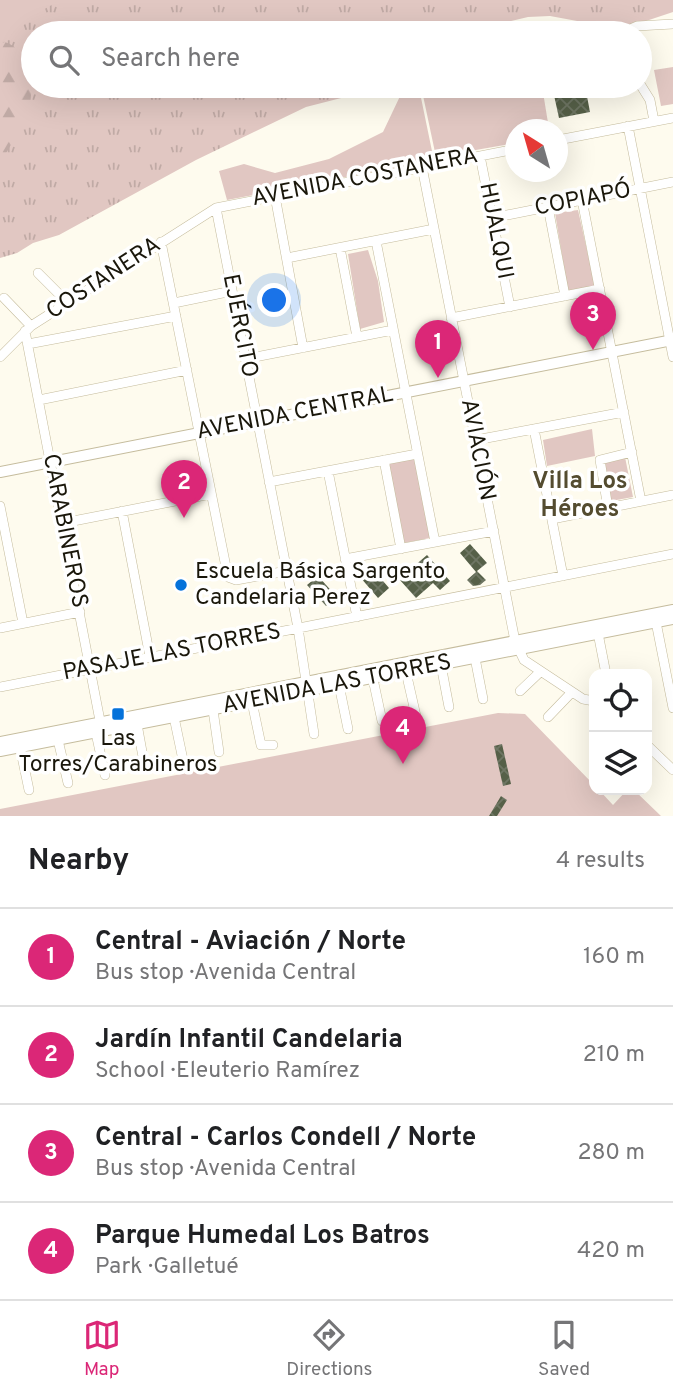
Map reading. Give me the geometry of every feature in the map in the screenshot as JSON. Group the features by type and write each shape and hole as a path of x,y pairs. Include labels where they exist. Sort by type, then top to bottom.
{"street":[{"path":"652,25 673,24"},
{"path":"649,98 654,121"},
{"path":"568,138 673,118"},
{"path":"628,126 673,357"},
{"name":"AVENIDA COSTANERA","path":"216,208 505,151"},
{"name":"HUALQUI","path":"480,156 510,307"},
{"name":"AVIACIÓN","path":"422,167 517,645"},
{"name":"COPIAPÓ","path":"492,218 673,182"},
{"path":"275,196 303,348"},
{"path":"582,200 641,501"},
{"path":"548,207 565,296"},
{"name":"COSTANERA","path":"1,353 28,328 216,208"},
{"name":"EJÉRCITO","path":"216,208 298,628 314,734"},
{"path":"287,258 434,229"},
{"path":"376,240 435,542"},
{"path":"161,242 228,577 236,580 287,571"},
{"path":"340,248 357,337"},
{"path":"38,273 67,302"},
{"path":"452,318 600,289"},
{"path":"174,303 232,291"},
{"path":"4,298 28,328"},
{"path":"28,344 176,316"},
{"name":"CARABINEROS","path":"28,328 28,344 91,669 105,775"},
{"path":"245,359 393,330"},
{"name":"AVENIDA CENTRAL","path":"0,472 671,340"},
{"path":"39,400 187,370"},
{"path":"476,440 624,412"},
{"path":"534,429 564,576"},
{"path":"608,508 599,461 632,452"},
{"path":"269,482 417,454"},
{"path":"384,460 401,549"},
{"path":"328,471 357,617"},
{"path":"63,523 211,494"},
{"path":"552,519 673,495"},
{"path":"0,506 3,535 23,624"},
{"path":"122,512 150,657"},
{"path":"345,559 494,531"},
{"name":"PASAJE LAS TORRES","path":"0,687 673,554"},
{"name":"AVENIDA LAS TORRES","path":"0,751 58,740 100,728 517,645 673,610"},
{"path":"0,628 80,612"},
{"name":"AVENIDA LAS TORRES","path":"0,742 137,724 253,702 307,687 339,685 475,658 517,645 673,619"},
{"path":"656,622 673,708"},
{"path":"598,633 605,669"},
{"path":"517,645 524,660 589,700"},
{"path":"475,658 483,699"},
{"path":"441,665 449,707"},
{"path":"406,672 416,716"},
{"path":"520,691 540,672"},
{"path":"373,678 382,721"},
{"path":"339,685 348,729"},
{"path":"548,718 572,692"},
{"path":"253,702 261,746 273,745"},
{"path":"213,710 219,752"},
{"path":"174,717 183,760"},
{"path":"137,724 145,768"},
{"path":"58,740 68,783"},
{"path":"20,747 29,790"},
{"path":"652,750 673,770"},
{"path":"659,757 673,755"}],"green space":[{"path":"0,0 673,0 673,12 646,21 577,21 550,16 511,21 21,21 21,98 341,98 306,107 196,160 59,235 0,258"},
{"path":"0,0 60,0 29,21 21,21 21,27 0,43"},
{"path":"5,42 21,52 21,98 30,98 25,116 0,163 0,43"},
{"path":"673,67 673,104 661,106 654,70"},
{"path":"399,98 421,98 433,156 422,159 423,162 227,200 219,171 244,164 275,173 329,159 383,132"},
{"path":"424,98 544,98 547,119 505,119 505,145 436,157"},
{"path":"578,210 595,286 568,291 555,213"},
{"path":"368,250 378,281 384,322 360,329 348,254"},
{"path":"592,429 595,456 547,466 543,440"},
{"path":"625,457 633,497 611,501 603,461"},
{"path":"414,458 430,538 404,543 389,463"},
{"path":"498,713 525,714 589,780 589,795 604,795 613,805 622,795 639,795 661,816 0,816 0,809"}],"building":[{"path":"555,98 587,98 590,112 559,118"},
{"path":"470,544 487,563 477,571 486,580 480,585 473,586 467,580 476,572 460,553"},
{"path":"427,555 450,581 440,590 433,583 416,598 399,579"},
{"path":"371,567 389,588 378,598 360,577"},
{"path":"318,576 336,596 326,606 307,585"},
{"path":"502,744 511,784 503,786 494,746"},
{"path":"501,796 507,800 497,816 489,816"}],"place":[{"name":"Central - Carlos Condell / Norte","path":"593,350"},
{"name":"Central - Aviación / Norte","path":"438,378"},
{"name":"Jardín Infantil Candelaria","path":"184,518"},
{"name":"Escuela Básica Sargento Candelaria Perez","path":"181,585"},
{"name":"Las Torres/Carabineros","path":"118,714"},
{"name":"Parque Humedal Los Batros","path":"403,764"}],"district":[{"name":"Villa Los Héroes","path":"580,496"}]}
